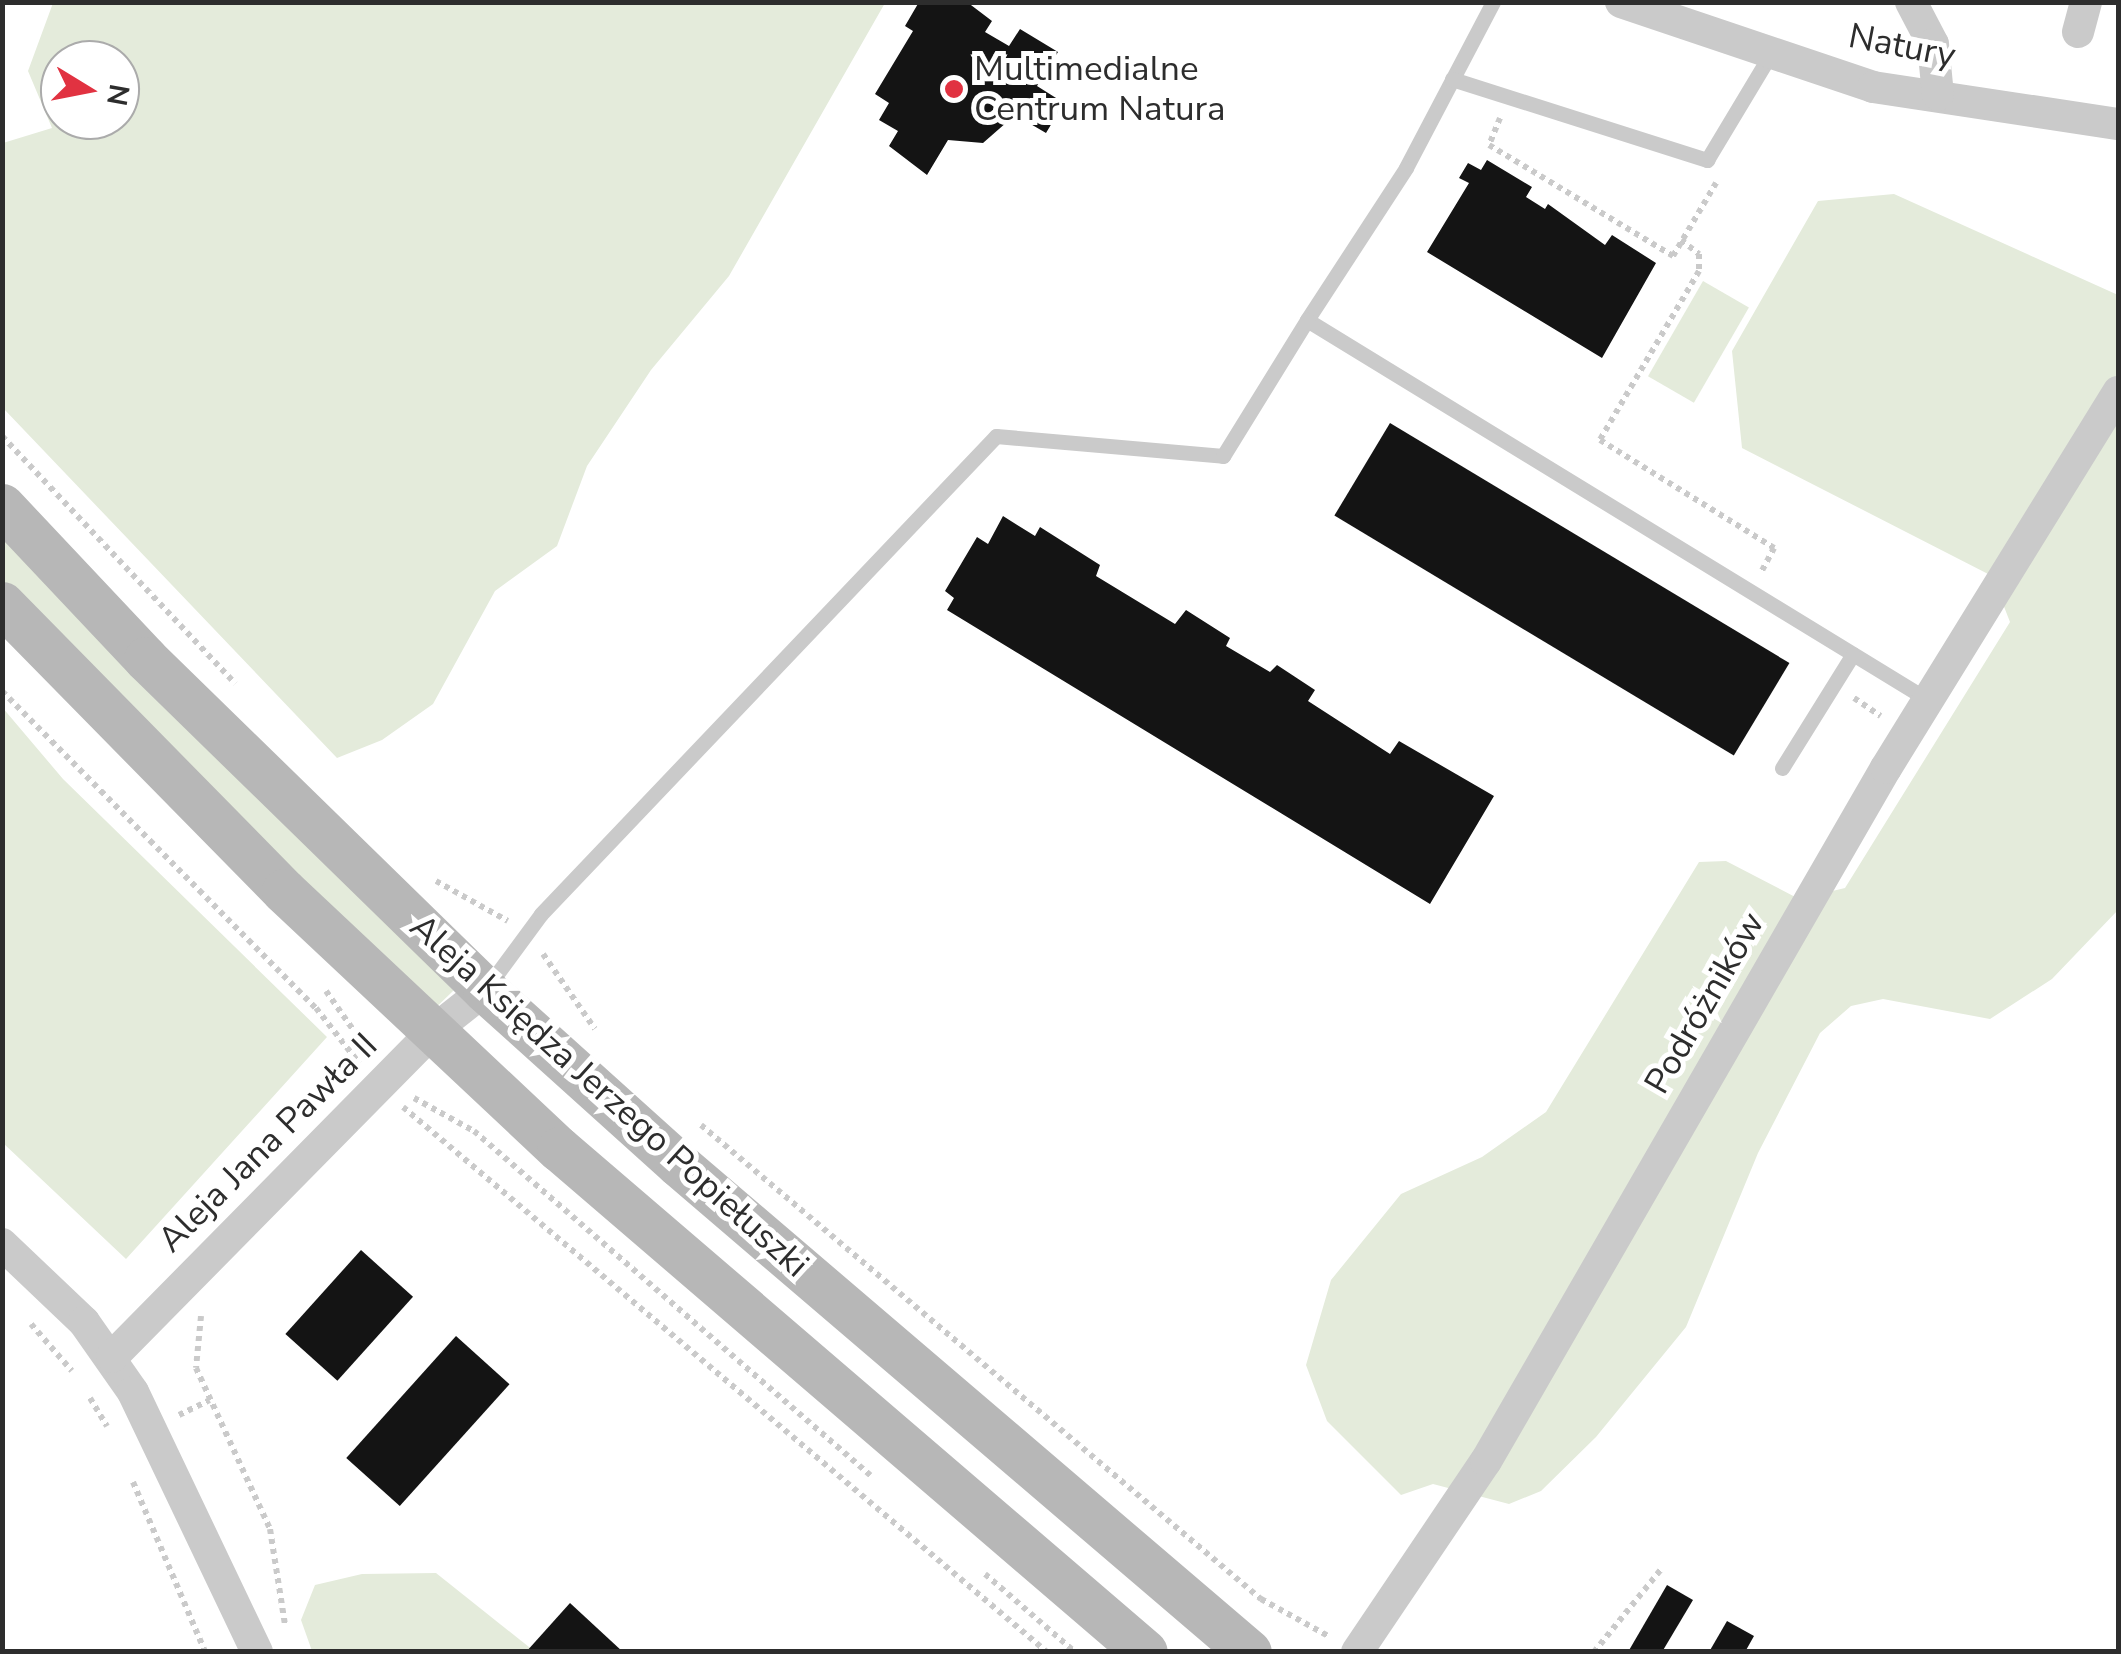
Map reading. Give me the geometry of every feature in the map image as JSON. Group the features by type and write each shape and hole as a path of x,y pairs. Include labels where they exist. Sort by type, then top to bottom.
{"main road":[{"name":"Aleja Księdza Jerzego Popiełuszki","path":"2,506 146,659 485,990 678,1164 1249,1652"},
{"name":"Aleja Księdza Jerzego Popiełuszki","path":"2,604 256,864 559,1149 1144,1652"}],"street":[{"name":"Natury","path":"1621,2 1874,87 2118,124"},
{"path":"1911,2 1933,44 1938,95"},
{"name":"Podróżników","path":"1346,1646 1486,1461 1928,700 2118,392"},
{"name":"Aleja Jana Pawła II","path":"112,1357 389,1101 432,1032 485,990"},
{"path":"2,1244 112,1357 154,1427 257,1652"}],"lane":[{"path":"485,990 541,914 996,436 1223,456 1406,168 1493,2"},
{"path":"1452,79 1707,160 1770,55"},
{"path":"1307,320 1928,700"},
{"path":"1782,768 1853,654"}],"path":[{"path":"1508,97 1489,145 1672,256 1721,176"},
{"path":"1682,240 1699,254 1700,272 1600,440 1774,548 1749,590"},
{"path":"2,436 251,699"},
{"path":"2,691 316,1008 389,1101 1047,1652"},
{"path":"424,868 508,920"},
{"path":"544,955 585,1020 610,1044"},
{"path":"695,1119 1260,1599 1346,1646"},
{"path":"204,1308 196,1368 270,1529 286,1629"},
{"path":"27,1319 82,1383 109,1429"},
{"path":"125,1462 205,1652"},
{"path":"1594,1652 1662,1568"}],"green space":[{"path":"53,2 885,3 729,276 651,370 587,466 557,546 495,591 433,704 382,740 337,758 3,408 3,143 40,132 40,140 140,140 140,40 40,40 40,100 28,71"},
{"path":"1894,194 2118,295 2118,910 2052,979 1990,1019 1883,999 1851,1006 1820,1033 1758,1153 1686,1327 1596,1437 1541,1491 1509,1504 1433,1484 1401,1495 1327,1421 1306,1365 1331,1280 1401,1194 1482,1157 1546,1112 1699,862 1726,861 1799,899 1845,888 2010,622 1992,576 1742,448 1732,351 1818,201"},
{"path":"1703,281 1749,307 1694,403 1648,376"},
{"path":"2,523 454,991 424,1019 2,582"},
{"path":"2,707 63,779 327,1037 126,1259 3,1143"},
{"path":"436,1573 534,1651 312,1651 301,1620 315,1585 362,1574"}],"building":[{"path":"919,2 967,2 992,21 985,32 1009,46 1020,29 1058,52 1037,86 1064,103 1046,133 1015,115 983,143 948,140 927,175 889,146 898,131 879,120 889,103 875,94 913,31 905,26"},
{"path":"1487,160 1532,187 1526,197 1545,209 1548,204 1605,245 1612,235 1656,263 1602,358 1427,252 1469,183 1459,178 1468,163 1481,170"},
{"path":"1390,423 1789,663 1734,756 1334,516"},
{"path":"1003,516 1035,536 1040,527 1100,565 1096,576 1175,624 1186,610 1230,638 1226,646 1270,672 1277,665 1315,690 1308,701 1390,754 1399,741 1494,796 1430,904 947,610 954,598 945,591 977,537 988,544"},
{"path":"361,1250 413,1297 337,1381 285,1334"},
{"path":"456,1336 510,1384 400,1506 346,1458"},
{"path":"1667,1585 1693,1600 1662,1652 1628,1652"},
{"path":"570,1603 623,1652 526,1652"},
{"path":"1727,1621 1754,1636 1745,1652 1709,1652"}],"place":[{"name":"Multimedialne Centrum Natura","path":"954,89"}]}
